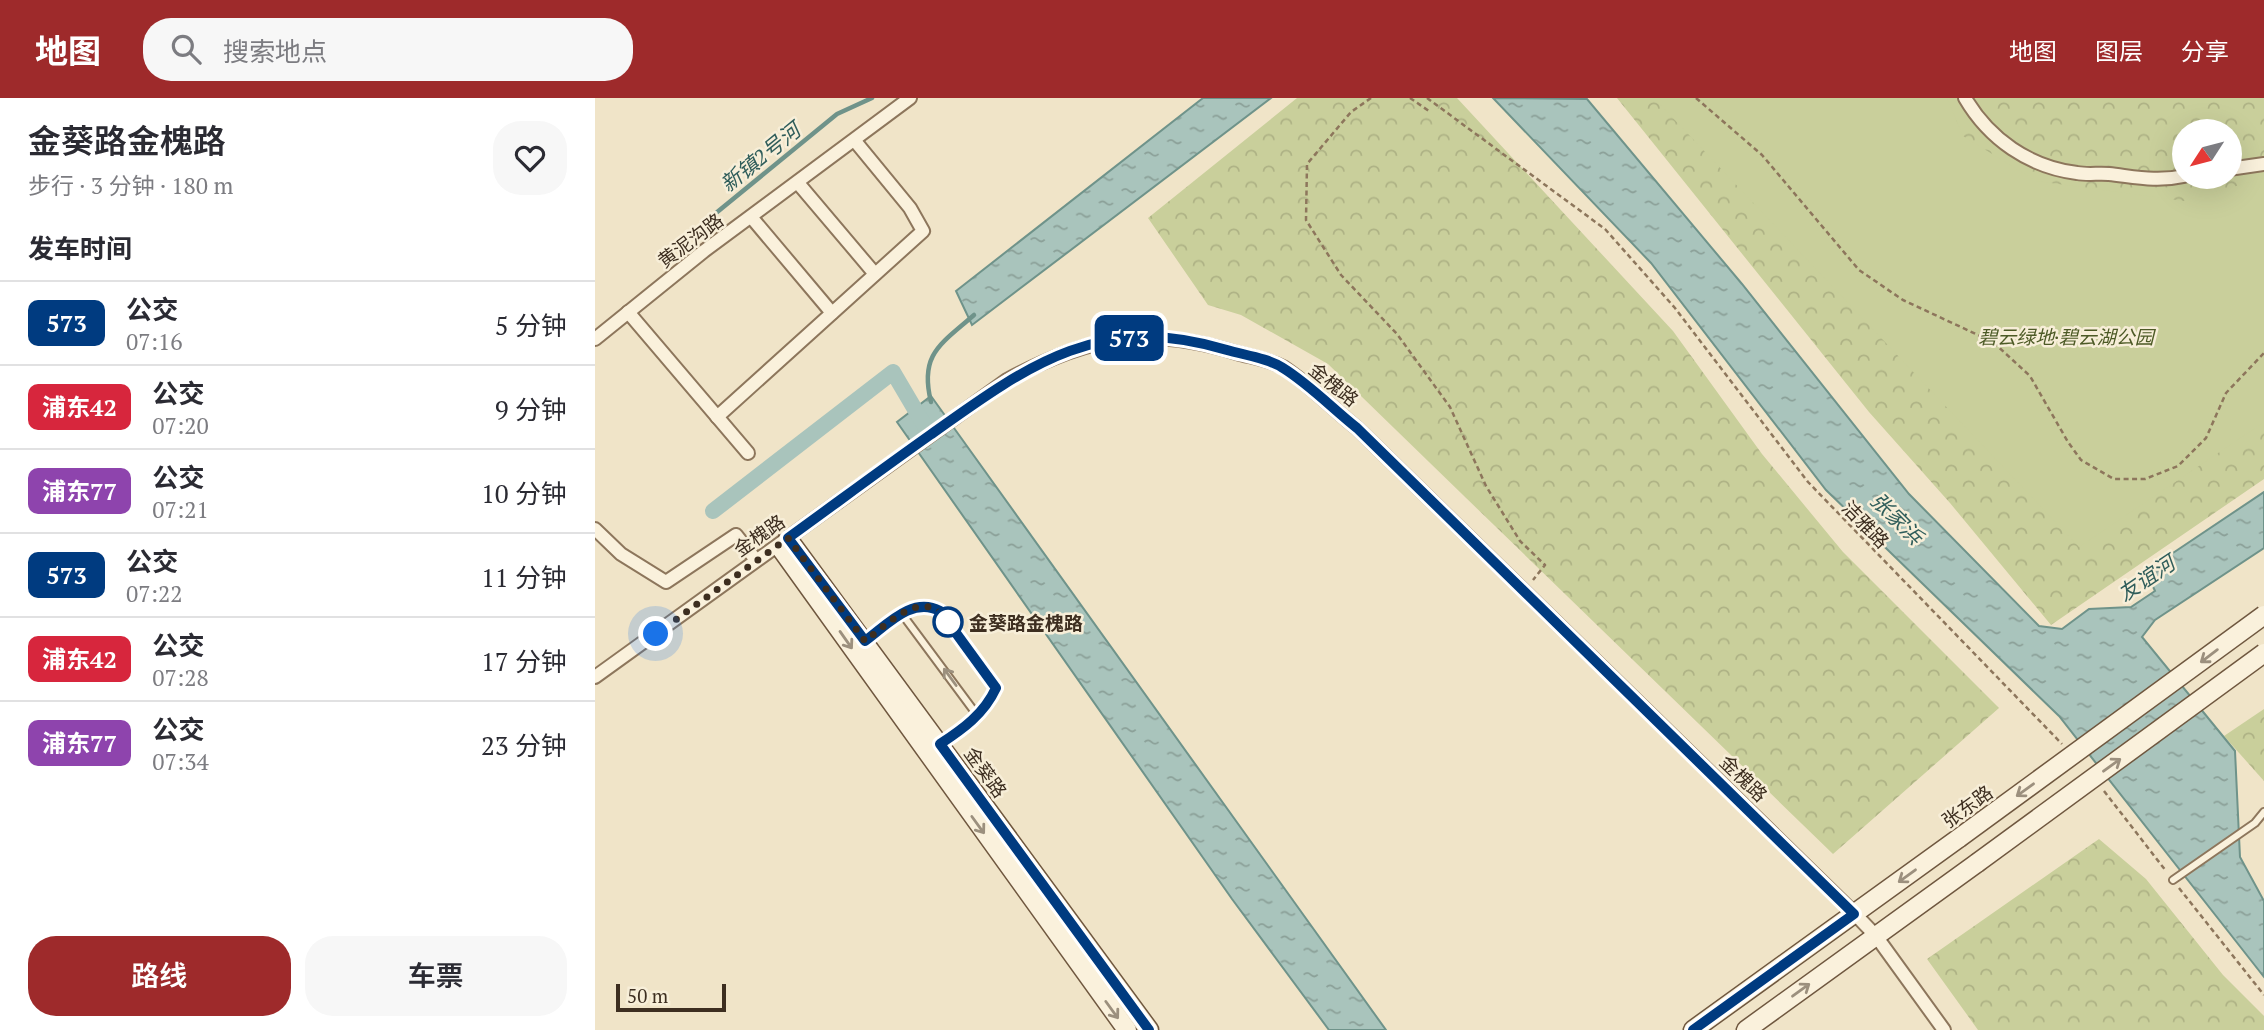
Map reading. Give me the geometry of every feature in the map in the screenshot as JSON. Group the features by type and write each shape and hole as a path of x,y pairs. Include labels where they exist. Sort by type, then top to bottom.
{"main road":[{"name":"金葵路","path":"783,542 865,641 1149,1030"},
{"name":"金葵路","path":"783,542 1127,1030"},
{"name":"张东路","path":"1693,1030 2264,615"},
{"path":"1746,1030 2264,653"}],"street":[{"name":"黄泥沟路","path":"595,339 910,98"},
{"path":"1965,98 1978,119 2004,145 2035,161 2076,173 2111,174 2141,180 2172,177"},
{"path":"717,417 923,230 910,208 855,141"},
{"path":"2242,167 2264,164"},
{"path":"798,183 875,274"},
{"path":"752,218 832,313"},
{"path":"628,312 748,453"},
{"name":"金槐路","path":"595,677 1007,380 1047,359 1118,338 1159,336 1202,342 1282,366 1357,428 1876,936 1944,1030"},
{"path":"595,529 621,554 666,582 736,535 756,560"}],"lane":[{"path":"865,641 912,606 931,606 940,611 996,688 990,702 940,744"},
{"path":"902,614 977,715"},
{"path":"2173,880 2236,836 2264,812"}],"path":[{"path":"1371,98 1351,112 1307,164 1306,220 1341,275 1397,334 1450,407 1486,486 1520,541 1545,565 1525,592"},
{"path":"1410,98 1429,111"},
{"name":"洁雅路","path":"1427,98 1605,229 1675,309 1808,482 2066,748"},
{"path":"1696,98 1762,155 1859,270 1903,300 1961,325 2003,351 2030,376 2081,460 2114,479 2145,479 2179,466 2206,438 2226,393 2264,353"},
{"path":"2102,788 2264,995"}],"green space":[{"path":"1297,98 1457,98 1673,331 1762,454 1843,552 1999,708 1833,854 1328,364 1241,315 1208,305 1148,218"},
{"name":"碧云绿地·碧云湖公园","path":"1617,98 2264,98 2264,479 2051,625 1950,503 1869,412"},
{"name":"碧云绿地·碧云湖公园","path":"1654,98 1947,98 1963,136 2036,181 2184,201 2226,189 2242,189 2242,184 2264,178 2264,422 2079,547"},
{"path":"2264,709 2264,781 2224,736"},
{"path":"2099,839 2146,879 2223,975 2264,1016 2264,1030 1978,1030 1927,959"}],"water":[{"path":"1203,98 1271,98 972,325 956,291"},
{"name":"张家浜","path":"1493,98 1587,99 1742,284 1909,494 2039,626 2062,629 2089,609 2131,607 2155,591 2146,571 2264,492 2264,548 2155,620 2142,637 2235,751 2240,857 2264,901 2264,977 2059,716 1826,490 1651,263"},
{"path":"931,396 1386,1030 1329,1030 1232,899 897,422"}],"waterway":[{"name":"新镇2号河","path":"705,222 837,114 872,98"},
{"path":"931,402 928,386 931,361 943,343 974,315"},
{"path":"713,511 893,372 926,428"}],"bus line":[{"name":"573","path":"1149,1030 940,744 967,726 990,702 996,688 940,611 931,606 912,606 865,641 788,538 1007,380 1047,359 1083,346 1118,338 1159,336 1202,342 1282,366 1357,428 1854,914 1693,1030"}],"place":[{"name":"金葵路金槐路","path":"948,622"}],"route":[{"path":"656,634 788,538 865,641 912,606 931,606 940,611 948,622"}],"water label":[{"name":"友谊河","path":"2146,578"}]}
